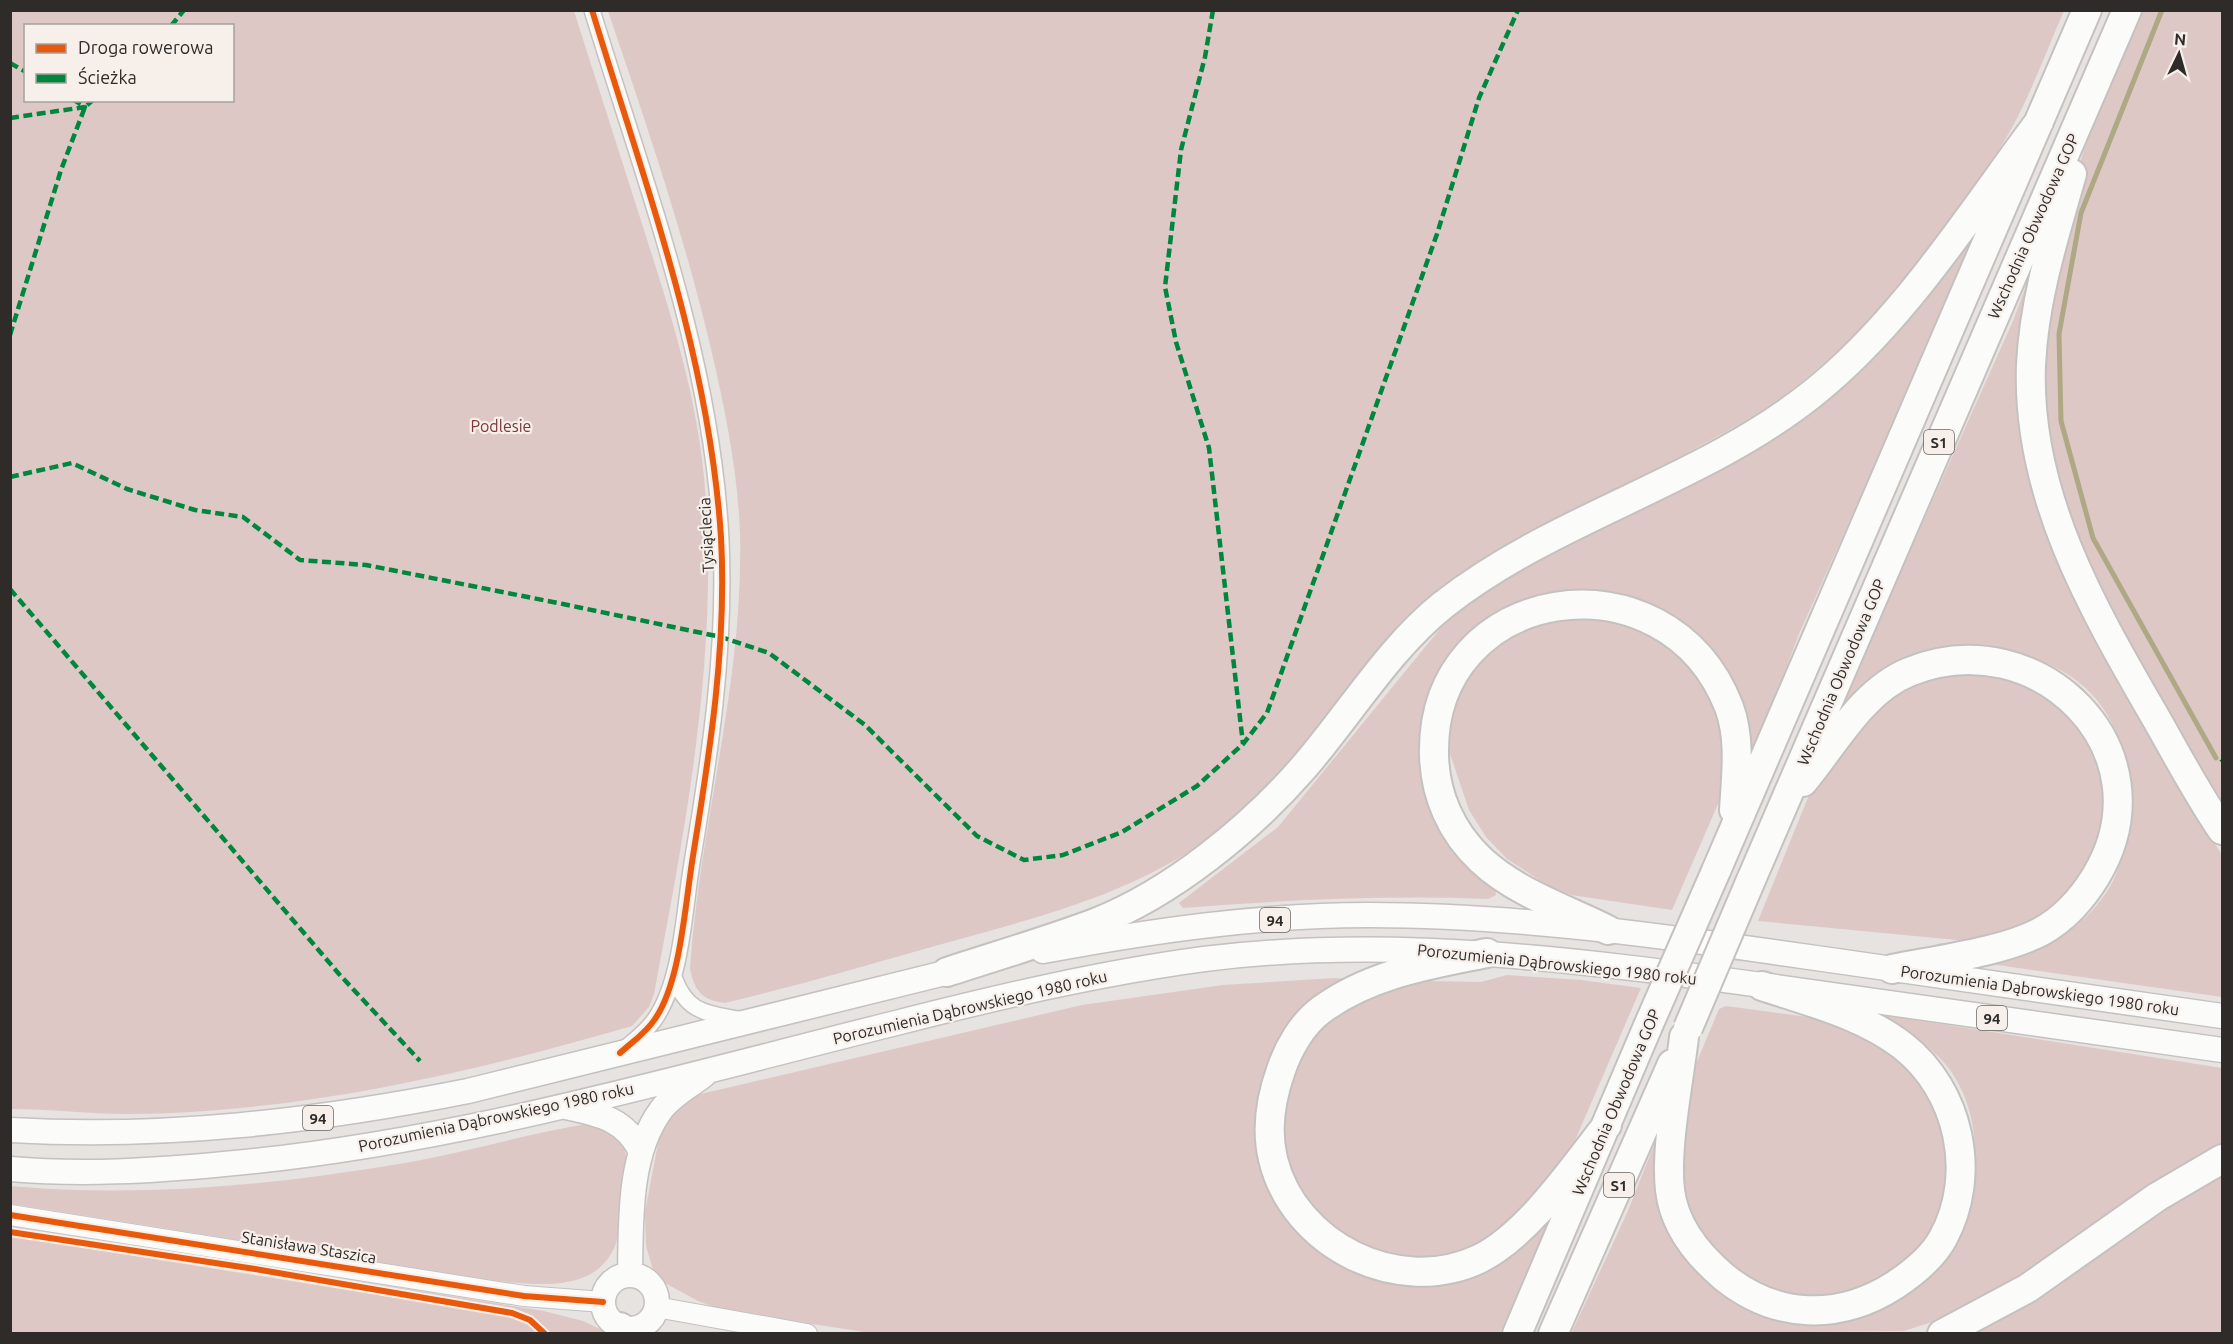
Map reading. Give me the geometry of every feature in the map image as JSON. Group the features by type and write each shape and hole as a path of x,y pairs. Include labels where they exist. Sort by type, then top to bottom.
{"highway":[{"name":"Wschodnia Obwodowa GOP","path":"1519,1330 2087,10"},
{"name":"Wschodnia Obwodowa GOP","path":"1554,1334 1686,1033 2014,266 2099,78 2127,10"},
{"path":"2099,78 2044,274 2031,366 2034,428 2047,493 2080,577 2141,692 2223,830"},
{"path":"947,972 1098,921 1137,901 1198,864 1269,805 1305,766 1413,634 1461,591 1524,550 1710,459 1811,395 1841,369 1912,292 2039,122"},
{"path":"1608,930 1494,871 1454,828 1438,789 1434,770 1436,723 1447,688 1476,647 1493,632 1532,612 1560,605 1587,603 1624,609 1644,616 1682,639 1700,658 1729,708 1736,736 1737,765 1733,830"},
{"path":"1783,807 1871,698 1908,672 1935,664 1955,660 2000,663 2042,676 2075,701 2098,730 2114,767 2116,820 2105,860 2072,908 2060,919 2026,938 1892,969"},
{"path":"1487,953 1404,970 1366,984 1318,1012 1301,1031 1284,1059 1275,1085 1270,1129 1274,1160 1284,1187 1300,1210 1317,1231 1338,1250 1370,1263 1418,1273 1459,1267 1481,1257 1508,1238 1544,1204 1607,1125"},
{"path":"1686,1033 1670,1154 1670,1191 1677,1218 1693,1245 1712,1267 1755,1298 1780,1307 1823,1312 1848,1307 1887,1290 1906,1278 1925,1261 1943,1239 1952,1216 1960,1169 1960,1149 1957,1127 1947,1099 1922,1063 1880,1029 1762,986"},
{"path":"1942,1334 2028,1288 2157,1197 2223,1160"}],"main road":[{"name":"Porozumienia Dąbrowskiego 1980 roku","path":"10,1130 131,1132 256,1125 308,1119 468,1091 947,972 1136,935 1264,920 1366,915 1464,916 1608,930 2223,1016"},
{"name":"Porozumienia Dąbrowskiego 1980 roku","path":"10,1169 114,1173 304,1157 444,1132 560,1106 1038,987 1210,958 1384,949 1487,953 1625,967 2223,1050"},
{"path":"630,1275 631,1217 641,1152 660,1110 714,1068"},
{"path":"560,1106 617,1121 628,1130 641,1152"},
{"path":"630,1275 641,1278 651,1286 656,1294 656,1307 652,1317 643,1326 625,1330 608,1318 603,1302 609,1285 617,1278 630,1275"}],"street":[{"name":"Tysiąclecia","path":"592,10 686,317 709,426 718,505 722,615 715,710 674,977 655,1019 620,1053"},
{"path":"674,977 686,1001 696,1008 748,1021"},
{"name":"Stanisława Staszica","path":"10,1215 532,1297 603,1302"},
{"path":"656,1307 807,1334"}],"green space":[{"name":"Podlesie","path":"10,11 574,11 672,319 695,413 704,477 708,542 704,672 678,866 654,994 649,1007 632,1026 571,1043 446,1074 319,1098 192,1112 113,1114 11,1109"},
{"path":"608,11 2064,11 2022,108 1990,164 1921,259 1850,339 1796,386 1736,426 1636,480 1502,547 1448,584 1416,616 1292,762 1236,817 1203,843 1132,882 1055,912 830,976 725,1003 710,1000 700,993 694,983 690,968 695,914 729,698 735,643 740,534 737,487 726,418 689,263 664,179"},
{"path":"2140,11 2222,11 2222,809 2118,624 2077,541 2050,462 2041,374 2062,222 2084,150"},
{"path":"1983,222 1799,634 1754,753 1749,755 1683,632 1672,618 1651,606 1621,596 1580,590 1541,594 1506,607 1476,627 1452,654 1434,687 1424,725 1422,766 1426,797 1431,813 1442,836 1471,865 1495,884 1496,895 1488,899 1335,899 1183,908 1179,903 1278,827 1448,619 1493,581 1731,462"},
{"path":"2032,269 2022,414 2188,801 2222,855 2222,997 1983,963 2036,948 2072,929 2091,912 2106,893 2117,872 2124,851 2130,806 2129,783 2118,738 2109,717 2096,699 2064,672 2038,659 2010,651 1951,647 1924,652 1886,674 1832,725 2013,321"},
{"path":"1597,616 1666,639 1688,660 1716,713 1725,746 1721,797 1672,910 1571,895 1547,885 1507,859 1486,837 1469,810 1450,754 1448,726 1454,700 1481,656 1525,625"},
{"path":"1960,671 1997,672 2073,710 2104,775 2105,817 2094,862 2048,917 1978,942 1758,921 1811,790 1842,744 1906,683"},
{"path":"1507,975 1581,980 1641,988 1573,1145 1544,1190 1491,1240 1450,1257 1399,1259 1344,1240 1317,1212 1292,1173 1282,1127 1292,1073 1312,1040 1341,1010 1375,993 1425,981 1481,982"},
{"path":"1347,979 1323,998 1262,1148 1343,1266 1379,1281 1424,1284 1552,1216 1500,1333 871,1333 722,1310 698,1301 665,1283 653,1270 646,1246 645,1212 661,1128 684,1101 692,1096 1082,1005 1223,985"},
{"path":"1726,1006 1816,1018 1861,1034 1913,1069 1942,1117 1949,1189 1923,1252 1863,1291 1798,1301 1737,1272 1699,1233 1682,1192 1680,1173 1693,1071 1719,1009"},
{"path":"1877,1014 2222,1068 2222,1146 1966,1311 1904,1331 1571,1334 1627,1213 1658,1135 1671,1231 1676,1244 1687,1261 1701,1275 1725,1294 1754,1310 1784,1319 1815,1322 1845,1320 1875,1311 1903,1298 1928,1278 1950,1254 1967,1218 1973,1190 1975,1162 1972,1120 1963,1093 1954,1076 1939,1057"},
{"path":"592,1123 613,1133 620,1140 625,1151 625,1183 618,1235 610,1256 598,1269 584,1277 560,1283 534,1284 498,1281 11,1204 10,1186 109,1191 159,1190 307,1178 452,1154"},
{"path":"2222,1170 2222,1333 1967,1334 2048,1291 2141,1221"},
{"path":"10,1225 544,1311 583,1321 609,1333 551,1333 532,1317 519,1311 254,1265 11,1228"},
{"path":"10,1236 510,1316 527,1322 540,1333 11,1333"}],"waterway":[{"path":"2162,10 2081,213 2059,334 2061,421 2093,538 2216,758"}],"marked path":[{"path":"173,24 184,10"},
{"path":"1213,10 1205,57 1181,150 1165,287 1176,342 1209,448 1243,744"},
{"path":"10,477 72,463 127,489 195,510 243,517 300,560 366,565 563,604 721,637 769,653 865,725 977,836 1024,860 1063,855 1122,832 1197,786 1243,744 1267,713 1437,234 1479,98 1518,10"},
{"path":"10,63 24,71"},
{"path":"10,118 85,107 77,102"},
{"path":"10,335 61,170 85,107 91,102"},
{"path":"10,589 339,974 420,1061"}],"cycle path":[{"path":"592,10 653,205 689,336 714,469 721,537 722,618 716,698 681,941 664,1003 651,1024 620,1053"},
{"path":"10,1215 524,1296 603,1302"},
{"path":"10,1232 255,1269 512,1313 530,1320 545,1334"}]}
